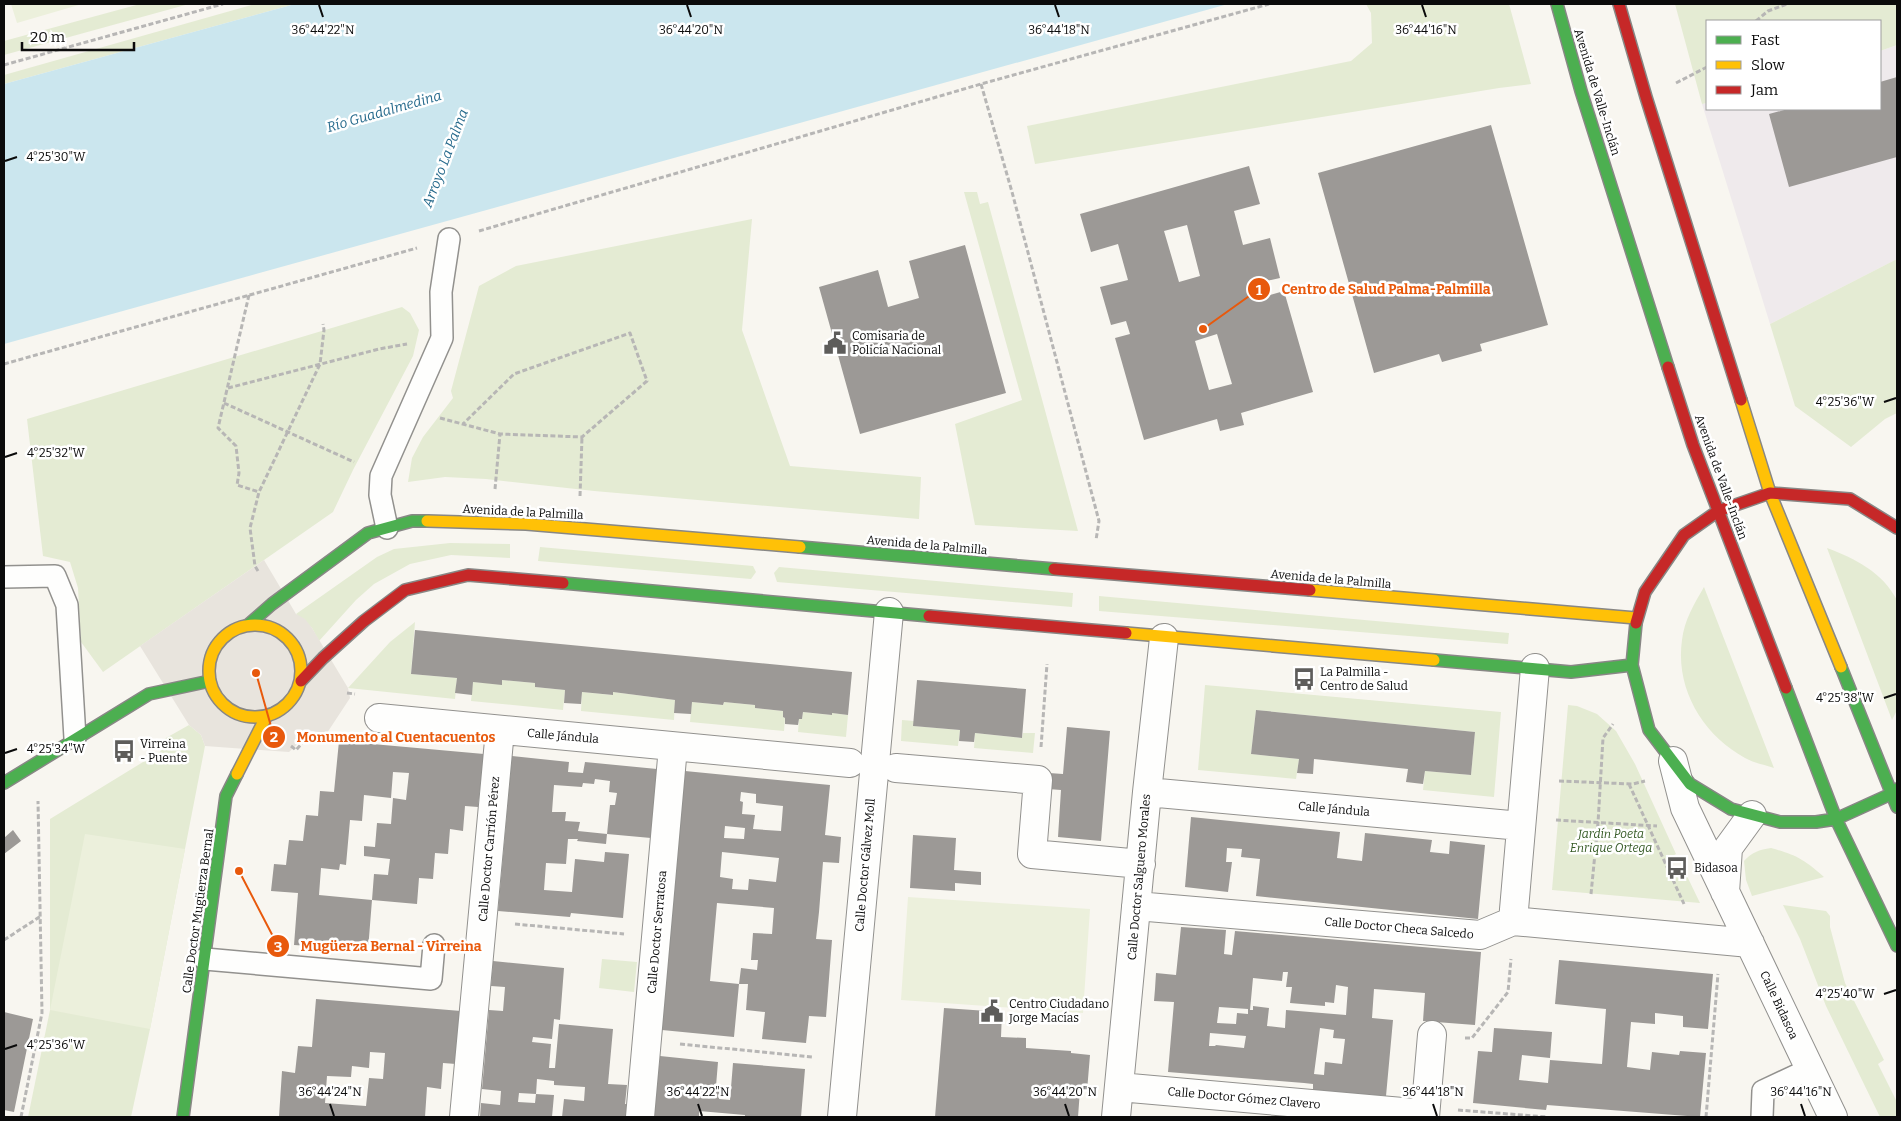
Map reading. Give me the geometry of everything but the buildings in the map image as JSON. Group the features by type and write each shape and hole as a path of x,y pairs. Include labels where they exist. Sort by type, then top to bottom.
{"main road":[{"name":"Avenida de Valle-Inclán","path":"1557,4 1581,91 1693,446 1836,819 1897,946"},
{"path":"1619,4 1646,97 1770,493 1894,791 1897,807"},
{"path":"1894,791 1836,819 1816,822 1780,822 1731,809 1690,784 1649,730 1632,665 1636,618 1645,592 1684,535 1718,511 1770,493 1850,499 1897,528"},
{"name":"Avenida de la Palmilla","path":"248,625 272,604 368,533 412,521 526,524 1636,618"},
{"path":"301,681 364,621 405,590 468,576 1571,672 1632,665"},
{"path":"248,625 263,625 277,630 289,639 297,651 302,666 301,681 296,694 289,704 278,712 266,717 253,718 241,716 230,711 221,702 210,681 209,668 217,645 226,635 236,628 248,625"},
{"path":"4,783 149,694 210,681"},
{"name":"Calle Doctor Mugüerza Bernal","path":"183,1117 226,796 266,717"}],"street":[{"name":"Calle Doctor Gálvez Moll","path":"842,1117 889,612"},
{"name":"Calle Doctor Salguero Morales","path":"1116,1117 1147,792 1164,638"},
{"path":"1513,921 1534,668"},
{"name":"Calle Jándula","path":"379,718 850,763"},
{"name":"Calle Doctor Carrión Pérez","path":"464,1117 500,730"},
{"name":"Calle Doctor Serratosa","path":"640,1117 673,747"},
{"name":"Calle Bidasoa","path":"1672,761 1685,808 1833,1117"},
{"path":"896,768 1038,780 1032,854 1141,864"},
{"name":"Calle Jándula","path":"1147,792 1521,826"},
{"path":"1725,894 1728,848 1752,815"},
{"name":"Calle Doctor Checa Salcedo","path":"1136,906 1480,935 1513,921 1750,943"},
{"path":"1425,1116 1432,1035"},
{"name":"Calle Doctor Gómez Clavero","path":"1119,1087 1425,1116"}],"lane":[{"path":"387,528 380,495 381,476 442,338 442,292 449,239"},
{"path":"4,577 55,576 67,605 75,738"},
{"path":"205,959 431,979 434,944"},
{"path":"1762,1117 1763,1091 1810,1068"}],"path":[{"path":"4,65 223,4"},
{"path":"4,364 449,239 981,84 1269,4"},
{"path":"1757,20 1768,11 1787,4"},
{"path":"981,84 1012,192 1099,521 1095,545"},
{"path":"249,295 218,428 236,446 239,473 237,485 259,492"},
{"path":"261,575 255,566 250,528 259,492 320,364 323,324"},
{"path":"438,417 463,424 500,434 582,436 647,381 630,333 514,374 463,424"},
{"path":"228,388 379,349 408,344"},
{"path":"224,403 357,463"},
{"path":"495,489 500,434"},
{"path":"580,496 582,436"},
{"path":"1038,780 1047,664"},
{"path":"291,746 296,750 310,734 350,736 379,718"},
{"path":"1591,900 1603,738 1615,722"},
{"path":"1556,781 1629,784 1648,780"},
{"path":"1629,784 1685,908"},
{"path":"21,1117 42,1014 38,793"},
{"path":"1553,820 1649,827 1663,824"},
{"path":"4,940 41,916"},
{"path":"1432,1035 1472,1038 1508,992 1513,921"},
{"path":"482,922 656,937"},
{"path":"1706,1117 1718,974"},
{"path":"647,1041 818,1058"},
{"path":"1425,1116 1448,1109 1547,1117"}],"shaded area":[{"path":"1897,45 1897,259 1770,324 1702,104 1706,103 1706,110 1881,110 1881,51"},
{"path":"264,560 296,614 305,619 312,628 348,688 350,698 327,733 311,731 289,752 205,746 201,735 189,725 140,646"}],"green space":[{"path":"11,4 82,4 17,23"},
{"path":"140,4 189,4 4,55 4,41"},
{"path":"255,4 295,4 4,84 4,75"},
{"path":"1366,4 1509,4 1531,84 1035,164 1027,126 1351,61 1372,43 1371,13"},
{"path":"1675,4 1897,4 1897,45 1881,51 1881,20 1706,20 1706,103 1702,104"},
{"path":"964,192 977,192 980,204 988,202 1078,531 975,525 955,424 1022,400"},
{"path":"752,219 742,330 790,466 921,477 919,519 594,491 486,479 445,477 408,482 412,458 423,437 453,398 451,391 479,286 516,266"},
{"path":"1897,259 1897,413 1885,419 1851,447 1795,406 1770,324"},
{"path":"402,307 410,313 419,330 413,356 333,512 103,672 81,642 78,588 70,562 43,556 27,419"},
{"path":"450,543 510,544 510,558 451,555 410,564 374,584 356,600 319,641 312,628 296,614 377,557 394,549"},
{"path":"540,547 753,566 756,572 751,579 538,561"},
{"path":"1827,548 1858,562 1876,574 1891,590 1897,600 1897,710 1892,720"},
{"path":"779,567 1073,593 1072,607 777,582 774,573"},
{"path":"1704,587 1774,768 1745,758 1716,737 1695,709 1688,693 1683,676 1681,658 1683,633 1687,619"},
{"path":"1099,596 1509,633 1508,644 1099,611"},
{"path":"415,622 411,674 457,678 455,699 348,688 390,642"},
{"path":"502,680 535,683 535,687 565,690 563,710 471,701 473,682 502,684"},
{"path":"1205,685 1501,712 1494,797 1423,790 1425,771 1471,775 1475,732 1256,710 1251,754 1299,759 1296,779 1198,770"},
{"path":"582,692 612,695 613,692 675,700 674,720 581,711"},
{"path":"692,702 723,705 724,702 755,705 755,708 783,711 783,717 785,718 784,731 690,722"},
{"name":"Jardín Poeta Enrique Ortega","path":"1568,705 1577,706 1597,714 1616,731 1635,764 1676,854 1669,858 1678,878 1686,874 1700,903 1552,890"},
{"path":"803,712 848,715 846,737 798,732 799,719 802,719"},
{"path":"902,720 914,721 914,726 960,730 958,746 901,741"},
{"path":"189,725 201,735 205,746 131,1117 28,1117 50,1010 50,819 161,751 157,743"},
{"path":"975,733 1022,738 1023,733 1035,733 1033,753 974,748"},
{"path":"85,834 185,849 150,1029 50,1010"},
{"path":"1771,848 1799,858 1824,877 1752,896 1746,880 1744,861 1756,852"},
{"path":"908,897 1090,909 1083,1013 901,1000"},
{"path":"1783,905 1826,911 1830,916 1830,927 1845,983 1884,1060 1878,1064 1897,1102 1897,1117 1880,1117 1826,1006 1800,939"},
{"path":"602,959 637,962 634,992 599,988"}],"water":[{"path":"295,4 1228,4 4,344 4,84"}],"traffic: fast":[{"path":"1557,4 1581,91 1668,367"},
{"path":"248,625 272,604 368,533 412,521 427,521"},
{"path":"800,547 1054,569"},
{"path":"563,583 929,616"},
{"path":"1636,623 1632,665 1649,730 1690,784 1731,809 1780,822 1816,822 1836,819 1891,794 1897,789"},
{"path":"1434,660 1571,672 1632,665"},
{"path":"1841,667 1897,807"},
{"path":"4,783 149,694 210,681"},
{"path":"1786,688 1836,819 1897,946"},
{"path":"183,1117 226,796 237,774"}],"traffic: slow":[{"path":"1741,400 1770,493 1841,667"},
{"path":"427,521 526,524 800,547"},
{"path":"1310,590 1636,618"},
{"path":"255,625 273,628 288,638 298,653 301,671 298,689 288,704 273,714 255,717 237,714 222,704 212,689 209,671 212,653 222,638 237,628 255,625"},
{"path":"1126,633 1434,660"},
{"path":"237,774 266,717"}],"traffic: jam":[{"path":"1619,4 1646,97 1741,400"},
{"path":"1668,367 1693,445 1786,688"},
{"path":"1636,623 1645,592 1684,535 1718,511 1770,493 1850,499 1897,528"},
{"path":"1054,569 1310,590"},
{"path":"301,681 364,621 405,590 468,575 563,583"},
{"path":"929,616 1126,633"}],"place":[{"name":"Centro de Salud Palma-Palmilla","path":"1203,329"},
{"name":"Comisaria de Policía Nacional","path":"835,343"},
{"name":"Monumento al Cuentacuentos","path":"256,673"},
{"name":"La Palmilla - Centro de Salud","path":"1304,679"},
{"name":"Virreina - Puente","path":"124,751"},
{"name":"Bidasoa","path":"1677,868"},
{"name":"Mugüerza Bernal - Virreina","path":"239,871"},
{"name":"Centro Ciudadano Jorge Macías","path":"992,1011"}],"water label":[{"name":"Río Guadalmedina","path":"384,111"},
{"name":"Arroyo La Palma","path":"445,158"}]}
